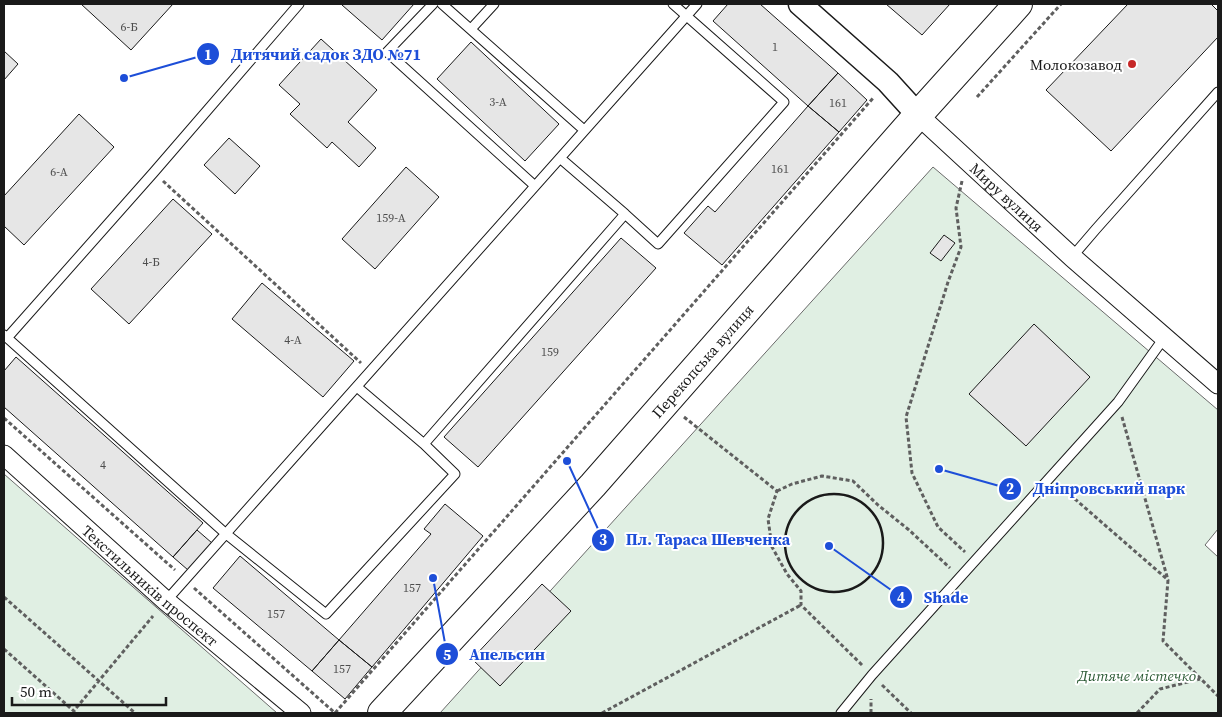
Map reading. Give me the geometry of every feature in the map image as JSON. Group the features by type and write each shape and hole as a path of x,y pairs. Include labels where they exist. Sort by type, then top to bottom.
{"main road":[{"name":"Перекопська вулиця","path":"382,713 593,485 1018,4"}],"street":[{"name":"Миру вулиця","path":"800,4 888,82 918,115 1072,257 1218,384"},
{"name":"Текстильників проспект","path":"4,455 166,600 301,713"}],"lane":[{"path":"299,4 154,172 6,336 225,533 326,614 455,474 424,444 357,387"},
{"path":"432,4 388,52 535,186"},
{"path":"442,4 584,130"},
{"path":"471,29 494,4"},
{"path":"560,158 658,244 784,102 673,4"},
{"path":"166,600 697,4"},
{"path":"1072,257 1218,92"},
{"path":"424,444 625,214"},
{"path":"841,713 872,675 974,560 1118,402 1164,338"}],"path":[{"path":"977,97 1061,4"},
{"path":"4,418 335,713 888,82"},
{"path":"967,161 956,208 961,247 948,282 906,417 912,473 919,488 938,527 974,560"},
{"path":"154,172 370,371"},
{"path":"666,402 777,491"},
{"path":"1118,402 1168,580 1163,641 1218,696"},
{"path":"911,713 801,605 801,591 787,574 772,547 768,519 777,491 792,484 822,476 853,481 960,576"},
{"path":"1049,477 1168,580"},
{"path":"4,596 135,713"},
{"path":"4,648 74,713 166,600"},
{"path":"602,713 801,605"},
{"path":"1137,713 1160,689 1201,679"}],"green space":[{"name":"Дитяче містечко","path":"933,167 1218,410 1218,529 1205,545 1218,557 1218,713 440,713"},
{"path":"4,474 277,713 4,713"}],"building":[{"path":"81,4 173,4 131,50"},
{"path":"343,4 414,4 382,40"},
{"path":"728,4 760,4 838,73 808,106 713,21"},
{"path":"886,4 950,4 922,35"},
{"name":"Молокозавод","path":"1128,4 1211,4 1218,11 1218,37 1111,151 1046,90"},
{"path":"321,39 377,90 348,122 376,148 359,167 332,142 327,148 290,114 300,104 279,85"},
{"path":"471,42 559,124 525,161 437,79"},
{"path":"4,51 18,64 4,80"},
{"path":"838,73 867,100 839,132 808,106"},
{"path":"808,106 839,132 722,265 684,233 708,206 715,212"},
{"path":"79,114 114,147 24,245 4,226 4,196"},
{"path":"229,138 260,166 235,194 204,165"},
{"path":"406,167 439,197 375,269 342,239"},
{"path":"173,199 212,234 129,324 91,289"},
{"path":"944,235 955,243 941,261 930,253"},
{"path":"621,238 656,268 478,467 444,437"},
{"path":"262,283 354,361 323,397 232,319"},
{"path":"1034,324 1090,377 1026,446 969,394"},
{"path":"16,357 203,523 173,557 4,407 4,371"},
{"path":"445,504 483,536 372,667 339,640 431,534 424,529"},
{"path":"197,530 212,543 188,570 173,557"},
{"path":"240,556 339,640 312,671 213,588"},
{"path":"542,584 571,611 500,686 472,659"},
{"path":"339,640 372,667 345,699 312,671"}],"wall":[{"path":"834,494 853,498 868,509 879,524 883,543 879,562 868,577 853,588 834,592 815,588 800,577 789,562 785,543 789,524 800,509 815,498 834,494"}],"place":[{"name":"Молокозавод","path":"1132,64"},
{"name":"Дитячий садок ЗДО №71","path":"124,78"},
{"name":"Пл. Тараса Шевченка","path":"567,461"},
{"name":"Дніпровський парк","path":"939,469"},
{"name":"Shade","path":"829,546"},
{"name":"Апельсин","path":"433,578"}]}
